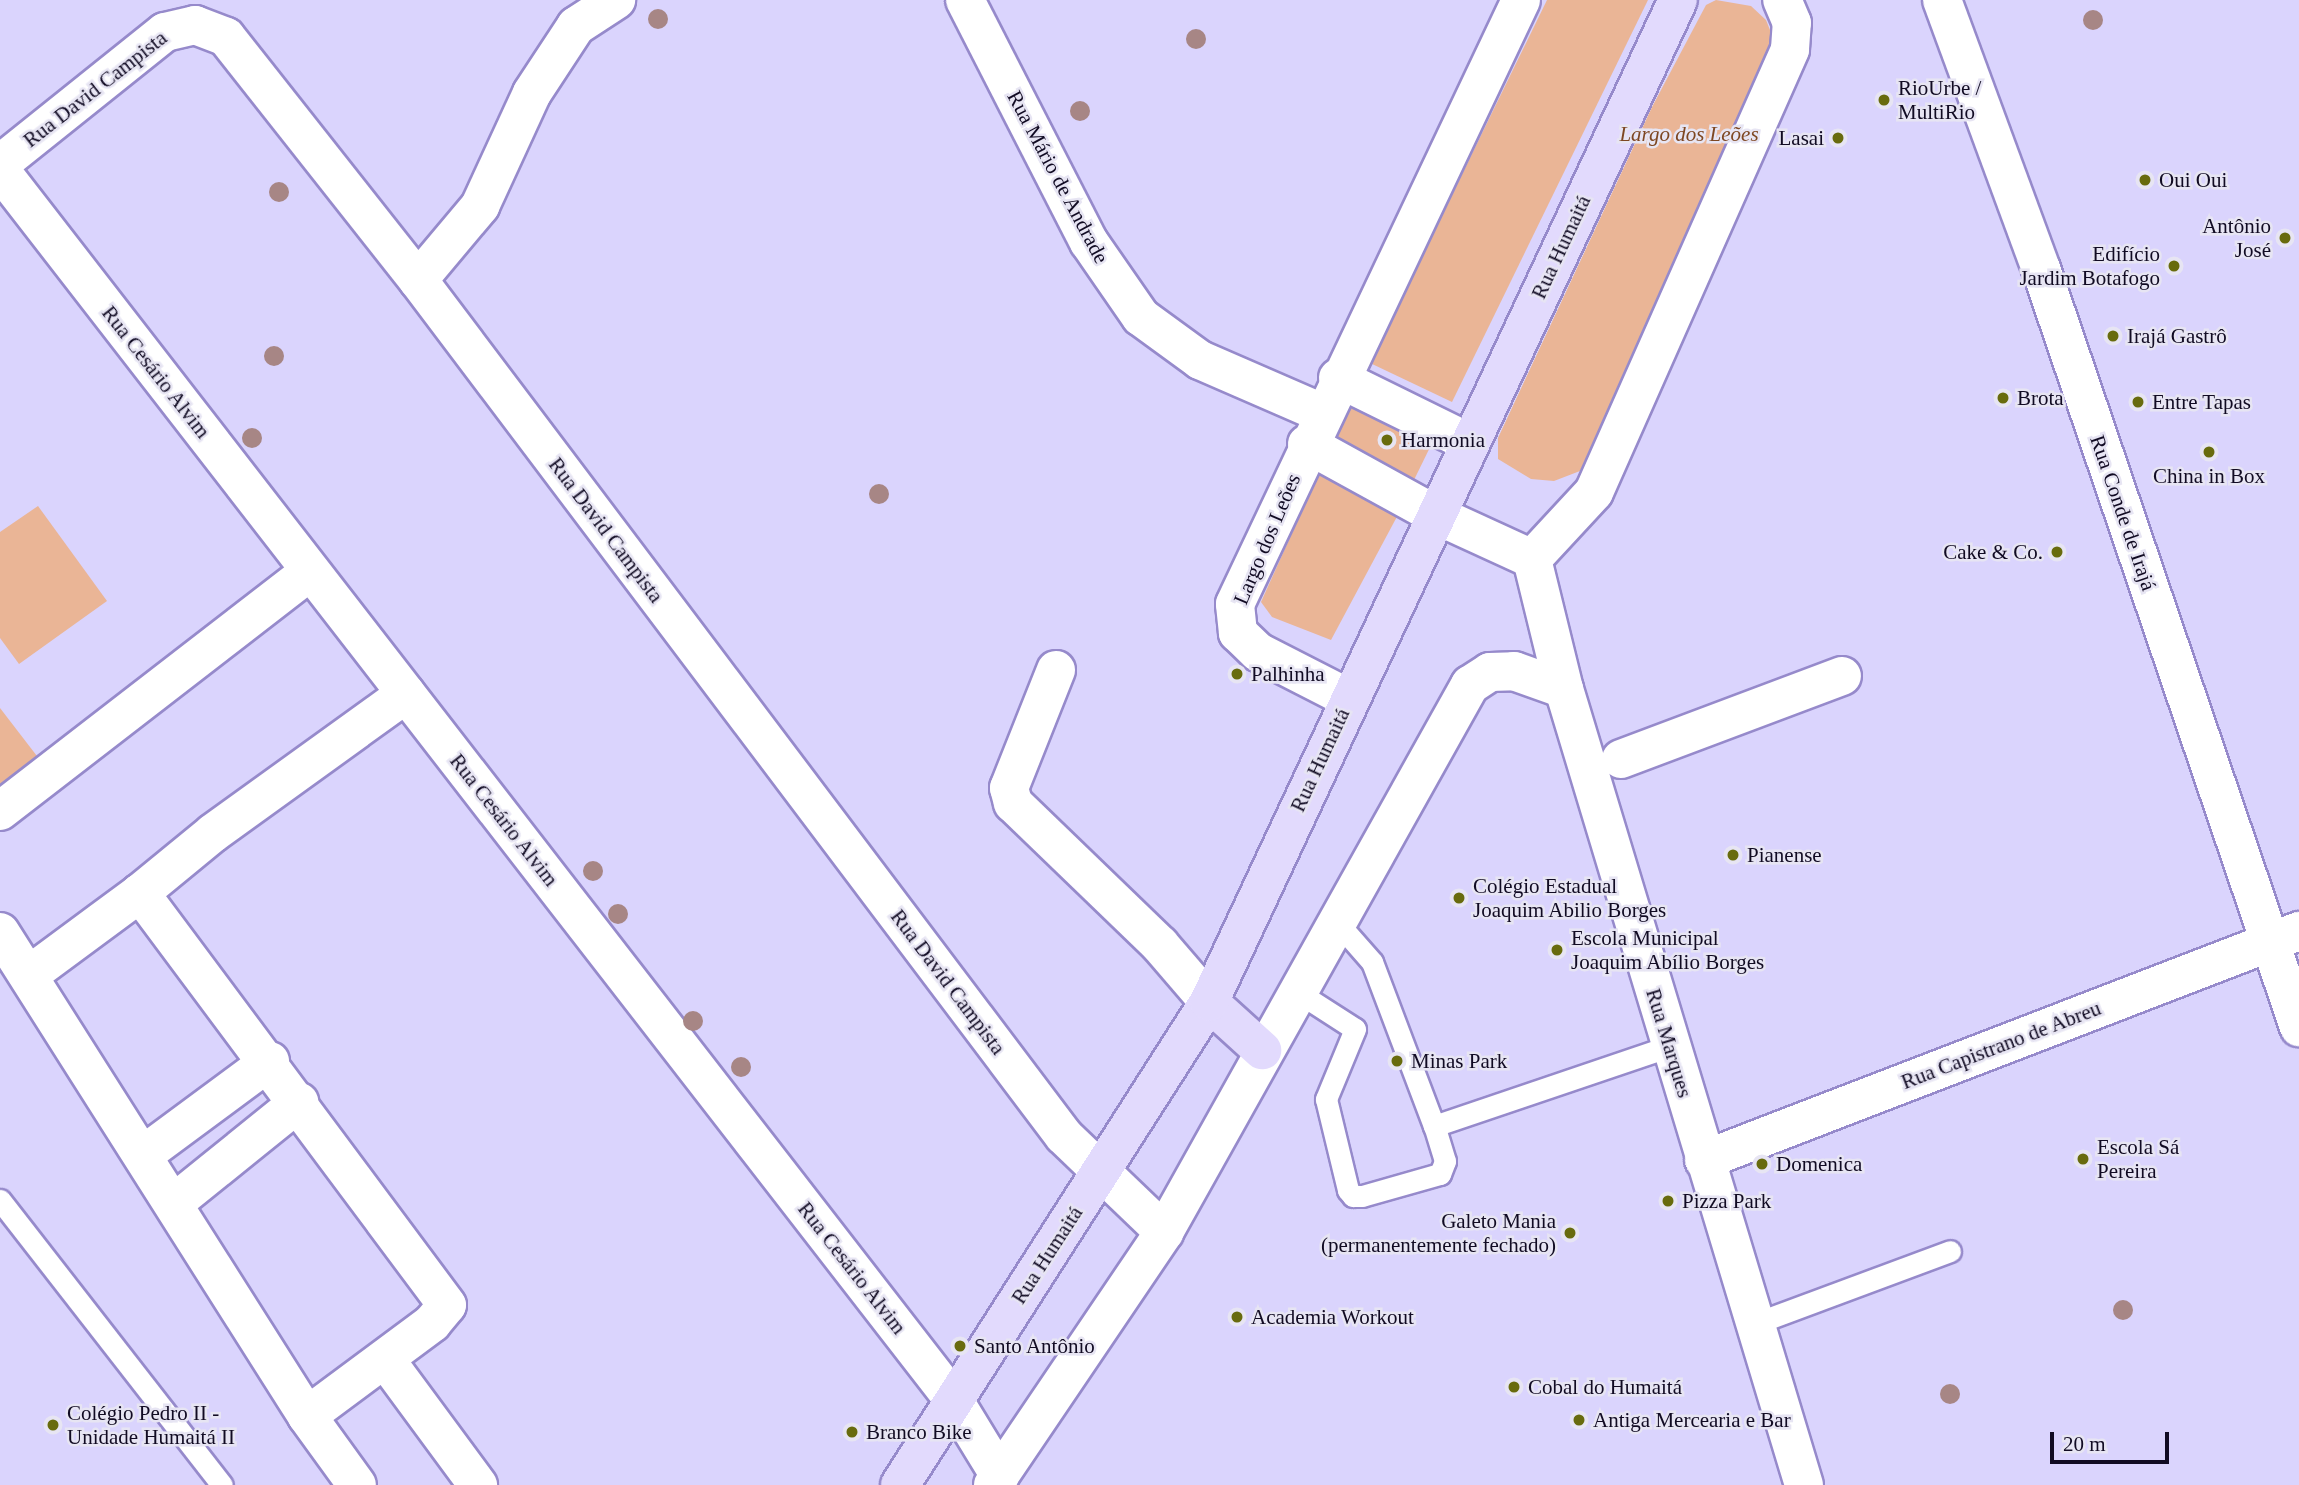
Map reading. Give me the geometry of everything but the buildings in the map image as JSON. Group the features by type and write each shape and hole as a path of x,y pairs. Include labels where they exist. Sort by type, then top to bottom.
{"main road":[{"name":"Rua Humaitá","path":"900,1485 1209,1002 1348,698 1678,0"},
{"path":"1209,1002 1262,1050"}],"street":[{"path":"418,280 480,206 532,93 576,26 616,0"},
{"name":"Rua Mário de Andrade","path":"965,0 1089,242 1140,317 1200,360 1315,429"},
{"name":"Largo dos Leões","path":"1348,698 1258,652 1238,632 1235,604 1338,379 1521,0"},
{"path":"1315,429 1436,515 1532,559 1594,492 1790,49 1792,23 1782,0"},
{"name":"Rua Conde de Irajá","path":"1942,0 2283,938 2299,1027"},
{"name":"Rua David Campista","path":"0,164 165,32 179,26 210,28 238,51 418,280 1064,1136 1164,1232"},
{"name":"Rua Cesário Alvim","path":"0,170 953,1399 997,1480"},
{"path":"1338,379 1468,442"},
{"name":"Rua Marques","path":"1532,559 1564,689 1605,764 1670,1046 1804,1485"},
{"path":"0,811 310,571"},
{"path":"1056,670 1009,788 1013,803 1160,945 1209,1002"},
{"path":"997,1480 1164,1232 1262,1050 1470,685 1490,672 1514,671 1564,689"},
{"path":"1605,764 1842,676"},
{"path":"29,975 214,833 406,694"},
{"path":"140,892 270,1061 447,1305 432,1323 307,1416"},
{"path":"0,932 307,1416 356,1485"},
{"name":"Rua Capistrano de Abreu","path":"1704,1160 2283,938"},
{"path":"143,1155 270,1061"},
{"path":"174,1203 299,1102"},
{"path":"385,1359 478,1485"}],"lane":[{"path":"1296,991 1355,1029 1326,1099 1353,1196 1440,1174 1445,1161 1434,1126 1371,962 1336,922"},
{"path":"1434,1126 1670,1046"},
{"path":"0,1200 222,1485"},
{"path":"1754,1324 1950,1251"}],"green space":[{"name":"Largo dos Leões","path":"1547,0 1648,0 1452,402 1370,363"},
{"name":"Largo dos Leões","path":"1716,0 1751,6 1766,20 1776,45 1580,471 1554,481 1531,479 1498,459 1498,438 1652,107 1706,5"},
{"path":"1357,393 1438,431 1412,484 1331,448"},
{"path":"1319,473 1400,511 1331,640 1272,617 1261,602"},
{"path":"38,506 107,601 19,664 0,638 0,532"},
{"path":"0,708 40,760 0,785"}],"place":[{"name":"RioUrbe / MultiRio","path":"1884,100"},
{"name":"Lasai","path":"1838,138"},
{"name":"Oui Oui","path":"2145,180"},
{"name":"Antônio José","path":"2285,238"},
{"name":"Edifício Jardim Botafogo","path":"2174,266"},
{"name":"Irajá Gastrô","path":"2113,336"},
{"name":"Brota","path":"2003,398"},
{"name":"Entre Tapas","path":"2138,402"},
{"name":"Harmonia","path":"1387,440"},
{"name":"China in Box","path":"2209,452"},
{"name":"Cake & Co.","path":"2057,552"},
{"name":"Palhinha","path":"1237,674"},
{"name":"Pianense","path":"1733,855"},
{"name":"Colégio Estadual Joaquim Abilio Borges","path":"1459,898"},
{"name":"Escola Municipal Joaquim Abílio Borges","path":"1557,950"},
{"name":"Minas Park","path":"1397,1061"},
{"name":"Escola Sá Pereira","path":"2083,1159"},
{"name":"Domenica","path":"1762,1164"},
{"name":"Pizza Park","path":"1668,1201"},
{"name":"Galeto Mania (permanentemente fechado)","path":"1570,1233"},
{"name":"Academia Workout","path":"1237,1317"},
{"name":"Santo Antônio","path":"960,1346"},
{"name":"Cobal do Humaitá","path":"1514,1387"},
{"name":"Antiga Mercearia e Bar","path":"1579,1420"},
{"name":"Colégio Pedro II - Unidade Humaitá II","path":"53,1425"},
{"name":"Branco Bike","path":"852,1432"}]}
